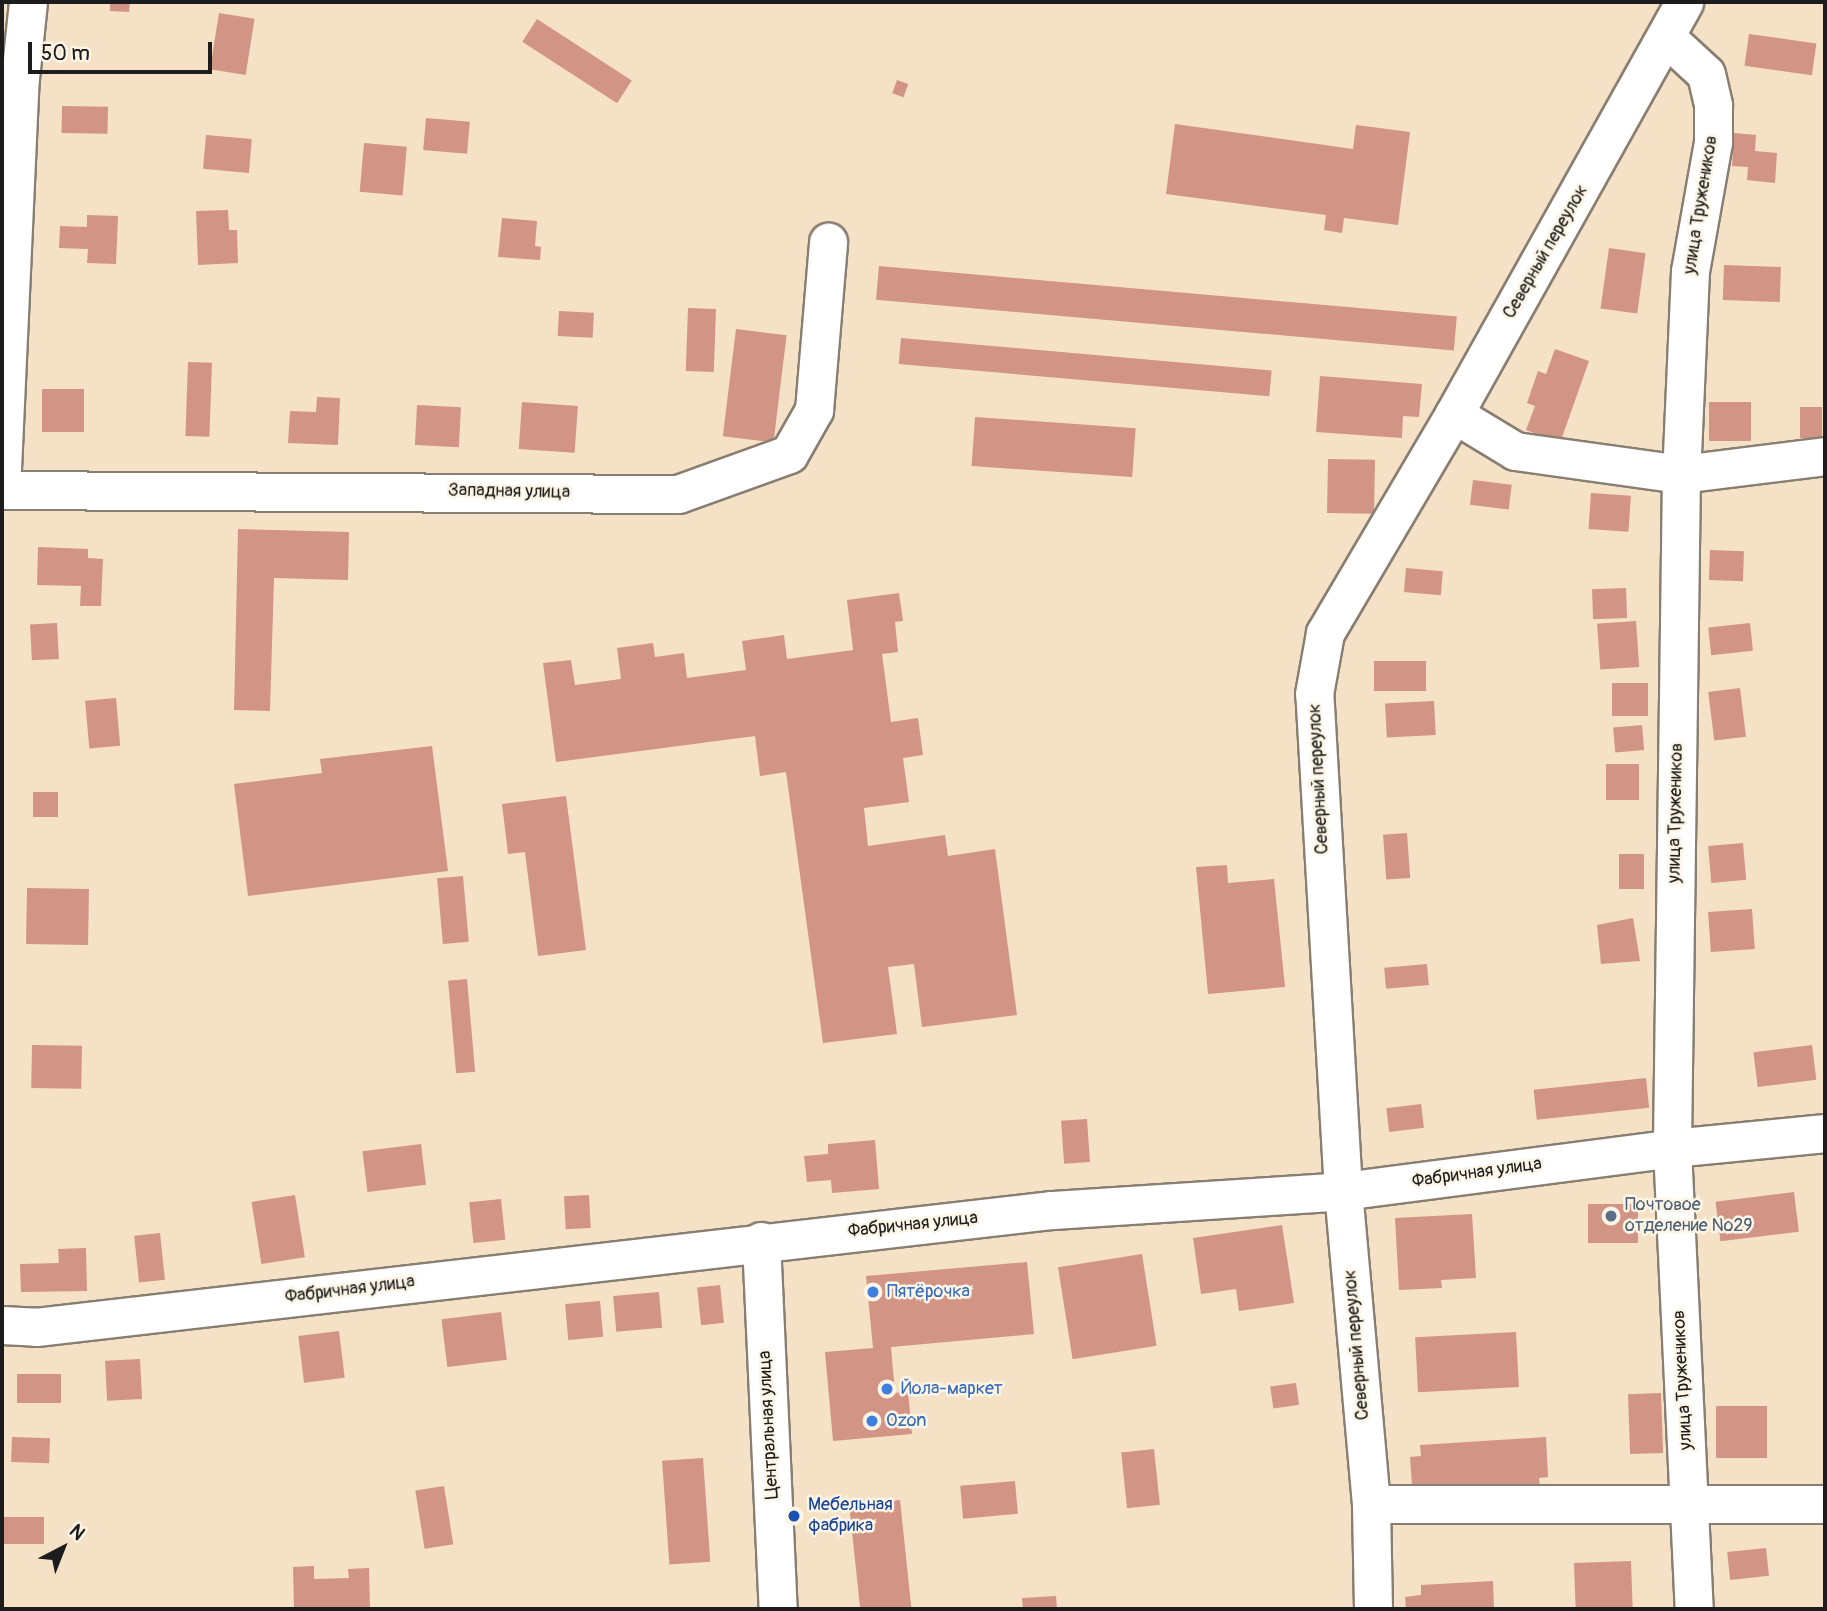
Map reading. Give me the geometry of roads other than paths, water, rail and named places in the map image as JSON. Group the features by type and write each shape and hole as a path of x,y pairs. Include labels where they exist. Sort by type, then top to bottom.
{"street":[{"path":"2,469 20,78 28,2"},
{"name":"Северный переулок","path":"1373,1609 1371,1504 1343,1191 1314,694 1325,633 1454,414 1684,2"},
{"name":"улица Тружеников","path":"1666,37 1706,74 1713,105 1713,142 1690,271 1681,474 1672,1148 1694,1609"},
{"name":"Западная улица","path":"2,490 678,494 789,454 814,410 828,242"},
{"path":"1454,414 1515,451 1681,474 1825,456"},
{"name":"Фабричная улица","path":"2,1325 36,1327 761,1241 1052,1210 1343,1191 1672,1148 1825,1133"},
{"name":"Центральная улица","path":"761,1241 778,1609"},
{"path":"1371,1504 1825,1504"}],"place":[{"name":"Почтовое отделение №29","path":"1611,1216"},
{"name":"Пятёрочка","path":"873,1292"},
{"name":"Йола-маркет","path":"887,1389"},
{"name":"Ozon","path":"872,1421"},
{"name":"Мебельная фабрика","path":"794,1516"}]}
